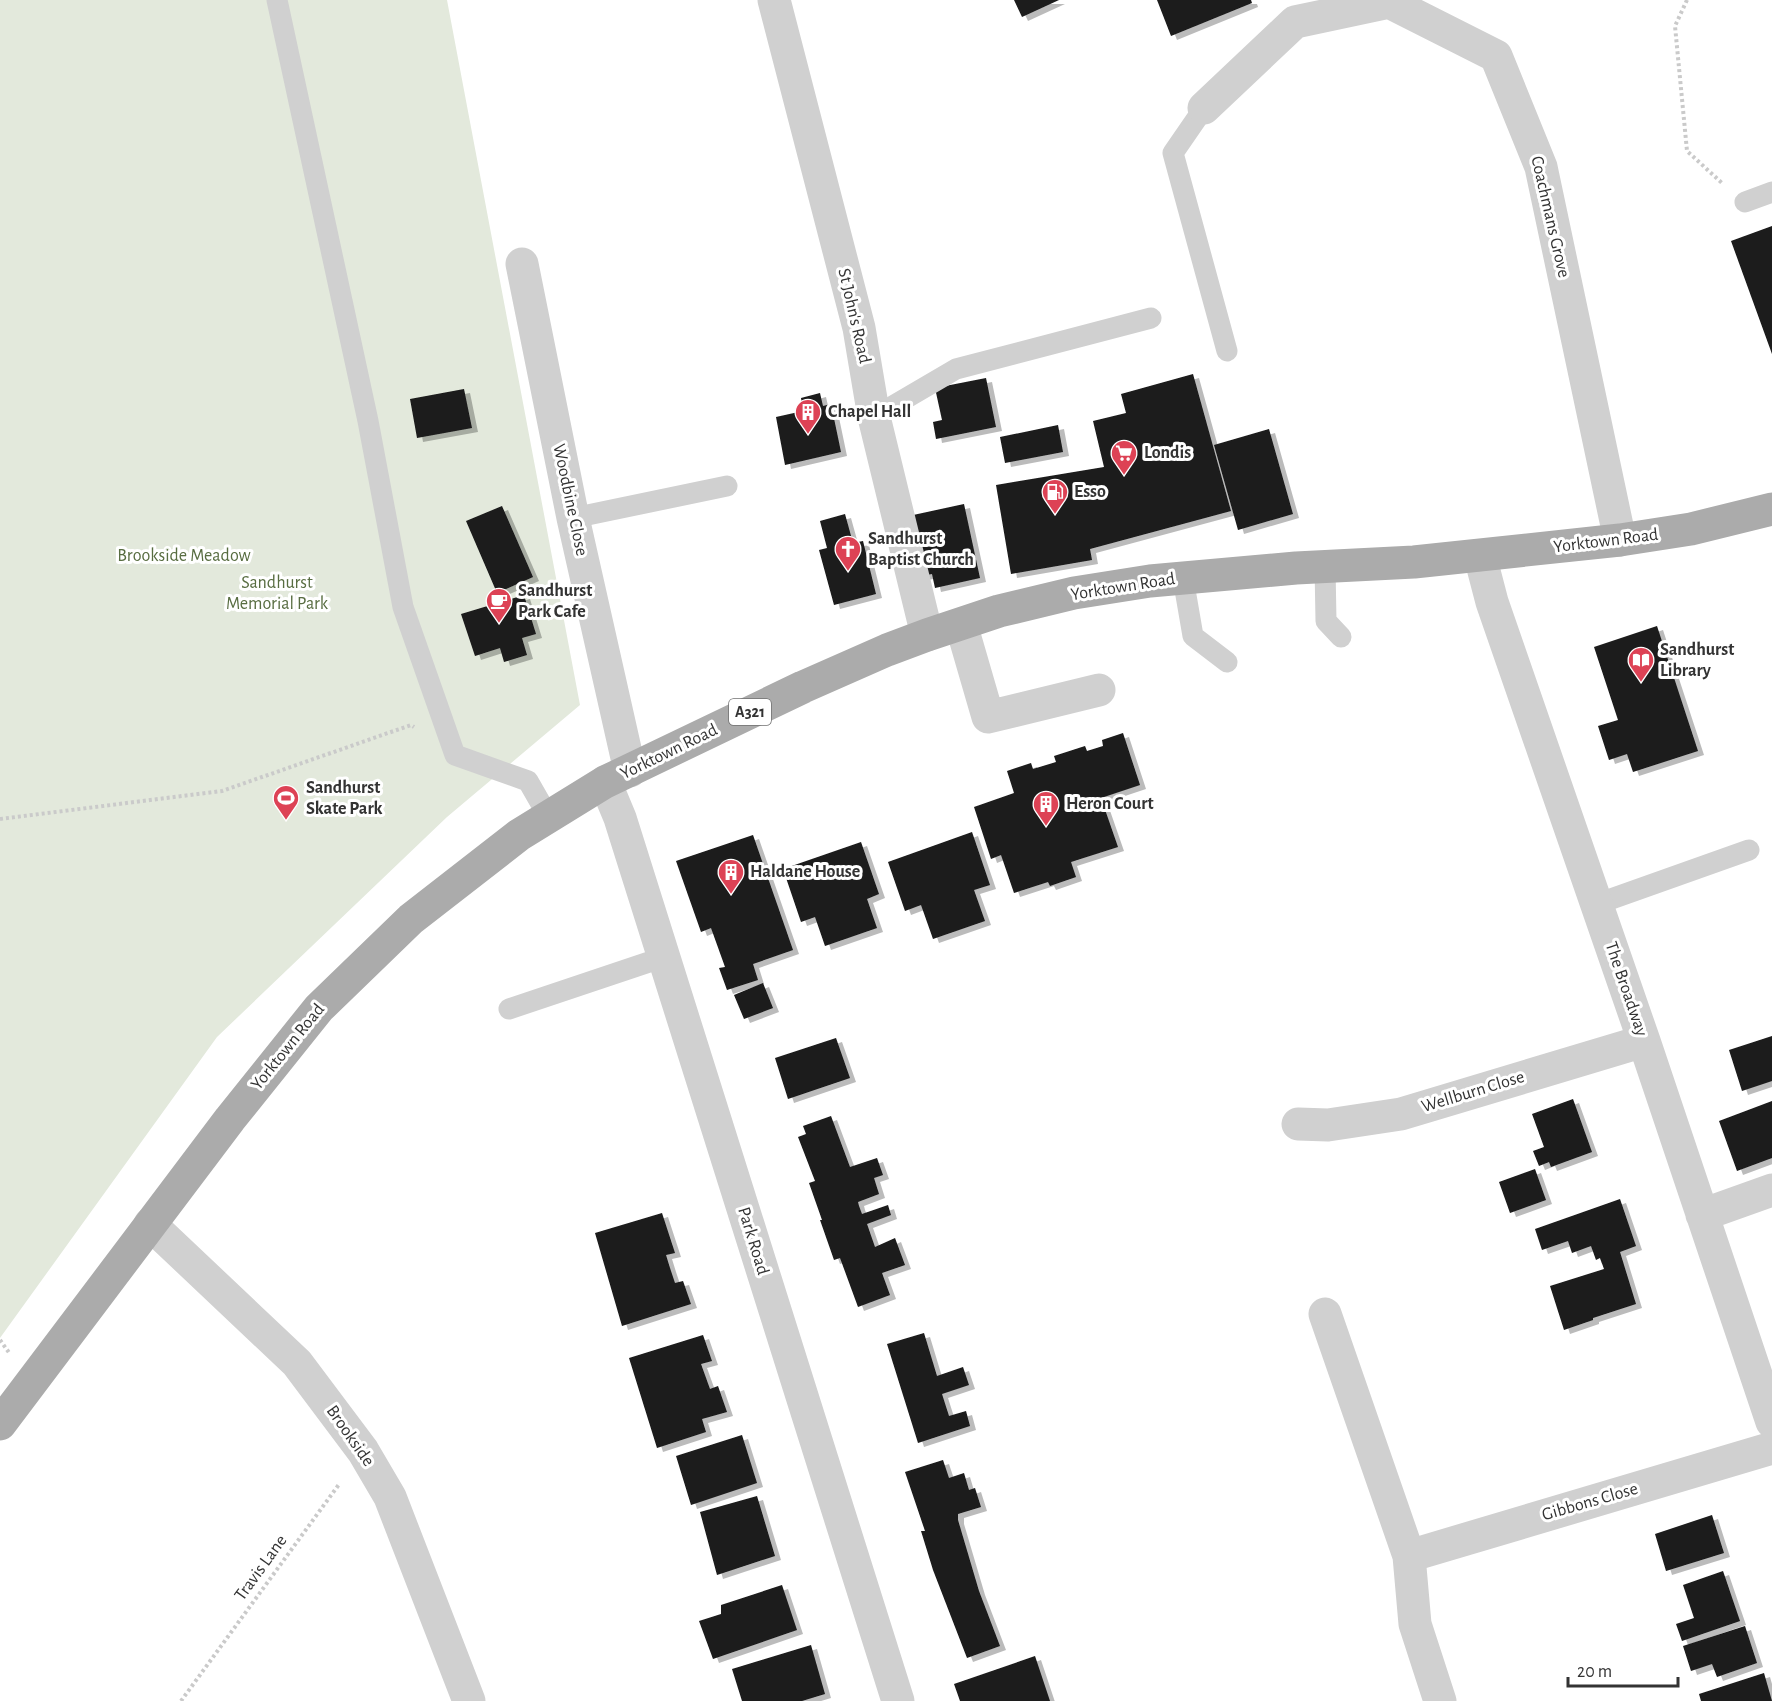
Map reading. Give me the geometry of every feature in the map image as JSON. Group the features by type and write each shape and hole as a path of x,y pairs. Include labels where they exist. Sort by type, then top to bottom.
{"main road":[{"name":"Yorktown Road","path":"0,1424 150,1224 319,1008 411,919 519,835 617,776 803,687 927,634 999,611 1074,593 1150,580 1325,566 1414,562 1620,540 1691,530 1772,509"}],"street":[{"name":"St John's Road","path":"774,0 859,328 874,417 927,634"},
{"name":"Coachmans Grove","path":"1204,108 1291,11 1389,2 1496,56 1541,167 1620,540"},
{"name":"Woodbine Close","path":"522,264 573,518 617,776"},
{"name":"The Broadway","path":"1480,556 1492,602 1597,903 1772,1422"},
{"path":"961,624 988,717 1099,690"},
{"name":"Park Road","path":"617,776 620,818 898,1701"},
{"name":"Wellburn Close","path":"1298,1124 1328,1125 1401,1113 1644,1041"},
{"path":"1702,1215 1772,1190"},
{"name":"Brookside","path":"150,1224 297,1363 363,1451 390,1497 469,1701"},
{"path":"1325,1314 1408,1556 1415,1624 1440,1701"},
{"name":"Gibbons Close","path":"1408,1556 1772,1448"}],"lane":[{"path":"277,0 368,421 403,607 455,755 528,781 548,816"},
{"path":"1204,108 1173,153 1227,351"},
{"path":"1744,202 1772,192"},
{"path":"874,417 956,369 1151,318"},
{"path":"573,518 727,486"},
{"path":"1325,566 1326,621 1341,637"},
{"path":"1183,578 1192,636 1227,662"},
{"path":"1597,903 1749,850"},
{"path":"509,1009 664,957"}],"path":[{"path":"1687,0 1676,26 1687,151 1744,202"},
{"path":"0,819 222,791 411,724 455,755"},
{"path":"0,1340 13,1359"},
{"name":"Travis Lane","path":"181,1701 363,1451"}],"green space":[{"name":"Sandhurst Memorial Park","path":"0,0 447,0 580,705 447,817 217,1037 0,1338"}],"building":[{"path":"1014,0 1059,0 1022,17"},
{"path":"1157,0 1251,0 1252,3 1171,36"},
{"path":"1772,226 1772,354 1731,241"},
{"path":"1193,374 1231,511 1090,549 1092,560 1011,574 996,485 1104,467 1093,421 1126,413 1121,394"},
{"path":"986,378 996,427 936,439 933,422 942,420 935,388"},
{"path":"464,389 472,428 417,438 410,399"},
{"name":"Chapel Hall","path":"820,393 823,406 831,404 841,452 785,465 776,417 803,411 801,398"},
{"path":"1058,425 1063,452 1005,463 1000,437"},
{"path":"1269,429 1293,514 1238,530 1214,445"},
{"path":"964,504 980,578 935,588 932,574 917,577 904,517"},
{"path":"502,506 533,577 497,593 466,521"},
{"name":"Sandhurst Baptist Church","path":"845,514 853,543 863,541 876,594 834,605 819,550 827,548 820,521"},
{"name":"Sandhurst Park Cafe","path":"524,595 536,634 522,638 527,655 504,662 500,648 475,656 461,614"},
{"name":"Sandhurst Library","path":"1657,626 1698,751 1633,772 1627,754 1609,760 1598,726 1618,720 1594,647"},
{"name":"Heron Court","path":"1123,733 1140,785 1101,798 1118,847 1071,862 1076,877 1050,886 1048,882 1014,893 1001,855 991,859 974,807 1014,793 1007,771 1031,763 1033,769 1056,762 1054,756 1085,746 1087,751 1103,746 1102,740"},
{"path":"972,832 990,885 974,890 985,921 933,939 921,905 905,911 888,862"},
{"name":"Haldane House","path":"753,835 793,950 753,964 758,980 727,990 719,968 725,967 711,928 701,932 676,861"},
{"path":"861,842 879,894 867,899 877,928 825,946 815,917 801,922 783,869"},
{"path":"763,983 773,1008 744,1019 734,995"},
{"path":"1772,1036 1772,1081 1742,1091 1729,1050"},
{"path":"836,1038 850,1078 788,1099 775,1058"},
{"path":"1573,1099 1592,1152 1551,1167 1549,1162 1539,1166 1533,1151 1544,1147 1532,1114"},
{"path":"1772,1101 1772,1158 1737,1171 1719,1121"},
{"path":"831,1116 850,1167 877,1158 883,1175 874,1178 879,1194 858,1202 859,1206 862,1214 888,1205 891,1215 867,1224 875,1247 895,1238 905,1265 882,1273 890,1295 858,1307 840,1258 834,1260 809,1183 815,1181 798,1137 806,1134 803,1126"},
{"path":"1535,1169 1546,1200 1510,1213 1499,1182"},
{"path":"1620,1199 1636,1246 1620,1252 1636,1304 1564,1330 1550,1286 1604,1269 1600,1258 1596,1260 1591,1246 1572,1253 1568,1241 1542,1250 1535,1229"},
{"path":"662,1213 675,1253 666,1255 670,1268 675,1283 683,1281 691,1304 622,1326 595,1233"},
{"path":"924,1333 937,1376 963,1367 969,1385 942,1394 949,1416 966,1411 970,1426 918,1443 887,1344"},
{"path":"703,1335 712,1361 701,1364 710,1389 718,1386 727,1412 702,1419 706,1432 657,1448 629,1358"},
{"path":"742,1435 757,1483 691,1505 676,1456"},
{"path":"943,1460 949,1478 964,1473 969,1490 975,1488 981,1507 958,1514 958,1520 979,1591 1000,1646 967,1658 933,1570 921,1531 925,1531 905,1472"},
{"path":"757,1496 775,1556 717,1575 700,1512"},
{"path":"1712,1515 1724,1553 1666,1571 1655,1534"},
{"path":"1723,1571 1740,1621 1682,1641 1676,1624 1694,1618 1683,1585"},
{"path":"782,1585 797,1630 713,1659 699,1621 721,1614 721,1605"},
{"path":"1745,1626 1757,1663 1717,1677 1712,1664 1691,1671 1683,1646"},
{"path":"811,1645 825,1694 802,1701 742,1701 732,1669"},
{"path":"1035,1656 1050,1701 960,1701 954,1684"},
{"path":"1764,1673 1772,1701 1701,1701 1699,1694"}],"place":[{"name":"Chapel Hall","path":"808,435"},
{"name":"Londis","path":"1124,476"},
{"name":"Esso","path":"1055,515"},
{"name":"Sandhurst Baptist Church","path":"848,572"},
{"name":"Sandhurst Park Cafe","path":"499,624"},
{"name":"Sandhurst Library","path":"1641,683"},
{"name":"Sandhurst Skate Park","path":"286,821"},
{"name":"Heron Court","path":"1046,827"},
{"name":"Haldane House","path":"731,895"}],"park label":[{"name":"Brookside Meadow","path":"184,556"}]}
